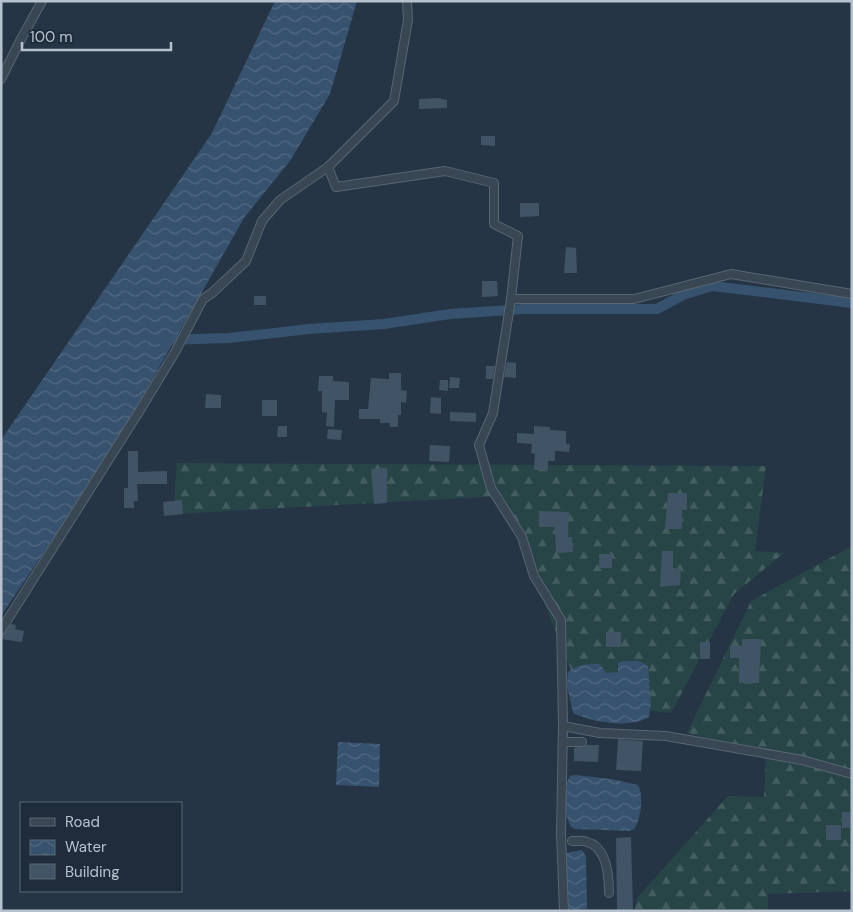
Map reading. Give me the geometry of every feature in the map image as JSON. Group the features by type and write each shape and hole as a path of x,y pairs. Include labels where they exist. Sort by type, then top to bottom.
{"street":[{"path":"1,79 42,1"},
{"path":"1,630 140,410 203,299 246,261 262,221 280,200 328,167 394,101 408,20 407,1"},
{"path":"328,167 336,187 444,171 494,183 494,224 518,236 508,319 493,413 479,445 491,488 522,537 534,576 561,620 563,726 561,833 564,911"},
{"path":"510,301 634,298 731,274 852,294"},
{"path":"563,726 600,733 666,736 802,760 852,774"},
{"path":"563,742 582,742"},
{"path":"572,841 589,842 600,851 609,874 609,893"}],"green space":[{"path":"177,463 766,466 755,551 784,553 734,594 671,713 584,703 502,496 173,514"},
{"path":"852,546 852,891 768,894 768,911 634,911 638,897 728,796 764,797 766,753 687,733 751,601"}],"water":[{"path":"275,1 357,1 330,94 290,161 244,218 110,454 1,616 1,440 212,133"},
{"path":"623,661 639,661 648,666 651,703 649,717 632,723 611,723 573,713 567,685 568,672 587,664 600,664 606,673 618,672 618,663"},
{"path":"338,742 380,744 379,787 336,785"},
{"path":"570,776 611,779 638,785 641,795 641,807 634,829 630,831 575,829 571,827 567,816 565,794 567,781"},
{"path":"582,850 586,856 587,909 569,911 566,853"}],"building":[{"path":"439,98 447,100 447,108 419,109 419,99"},
{"path":"481,136 495,136 495,146 481,145"},
{"path":"520,203 539,203 539,216 520,217"},
{"path":"566,247 576,248 577,273 564,273"},
{"path":"482,281 497,281 498,296 482,297"},
{"path":"254,296 266,296 266,305 254,305"},
{"path":"507,362 516,363 516,378 504,377"},
{"path":"486,366 495,366 493,379 486,379"},
{"path":"389,373 401,373 401,390 407,391 406,403 401,402 401,415 398,415 398,427 390,427 390,423 380,423 380,419 359,419 359,409 368,409 371,378 389,379"},
{"path":"319,376 333,376 333,381 349,382 349,400 335,400 334,427 326,426 327,413 322,412 322,391 318,391"},
{"path":"450,377 460,378 459,388 449,388"},
{"path":"440,380 448,380 448,391 439,390"},
{"path":"206,394 221,395 221,408 205,408"},
{"path":"431,397 441,398 441,414 430,413"},
{"path":"262,400 277,400 277,416 262,416"},
{"path":"450,412 476,413 476,422 450,421"},
{"path":"278,426 287,426 287,437 277,437"},
{"path":"534,426 566,431 566,444 570,444 569,452 555,451 555,461 548,461 548,470 534,470 535,454 531,453 532,444 517,443 517,433 534,434"},
{"path":"328,429 342,430 341,440 327,439"},
{"path":"430,445 450,446 449,462 429,461"},
{"path":"128,451 138,451 138,472 167,471 167,484 137,484 138,501 134,501 134,508 124,508 124,488 128,488"},
{"path":"387,468 387,503 374,504 371,469"},
{"path":"668,493 687,493 687,510 682,510 682,529 665,529"},
{"path":"182,500 183,514 164,516 163,502"},
{"path":"539,511 569,512 568,537 572,537 573,552 556,553 555,527 539,527"},
{"path":"662,551 673,551 673,568 681,569 680,585 660,587"},
{"path":"599,554 612,554 612,568 599,568"},
{"path":"11,624 16,625 15,629 24,631 22,642 1,639 1,636"},
{"path":"606,632 621,632 621,647 606,647"},
{"path":"742,639 761,639 759,683 739,683 739,658 730,658 730,646 742,646"},
{"path":"700,642 710,642 710,659 700,659"},
{"path":"618,739 643,741 641,771 616,770"},
{"path":"599,745 598,762 574,761 574,748"},
{"path":"842,812 850,812 850,828 842,828"},
{"path":"826,825 841,825 841,840 826,840"},
{"path":"631,837 633,911 617,911 616,838"}],"waterway":[{"path":"163,340 229,338 309,329 384,324 450,314 523,309 657,309 683,295 712,286 852,303"}]}
